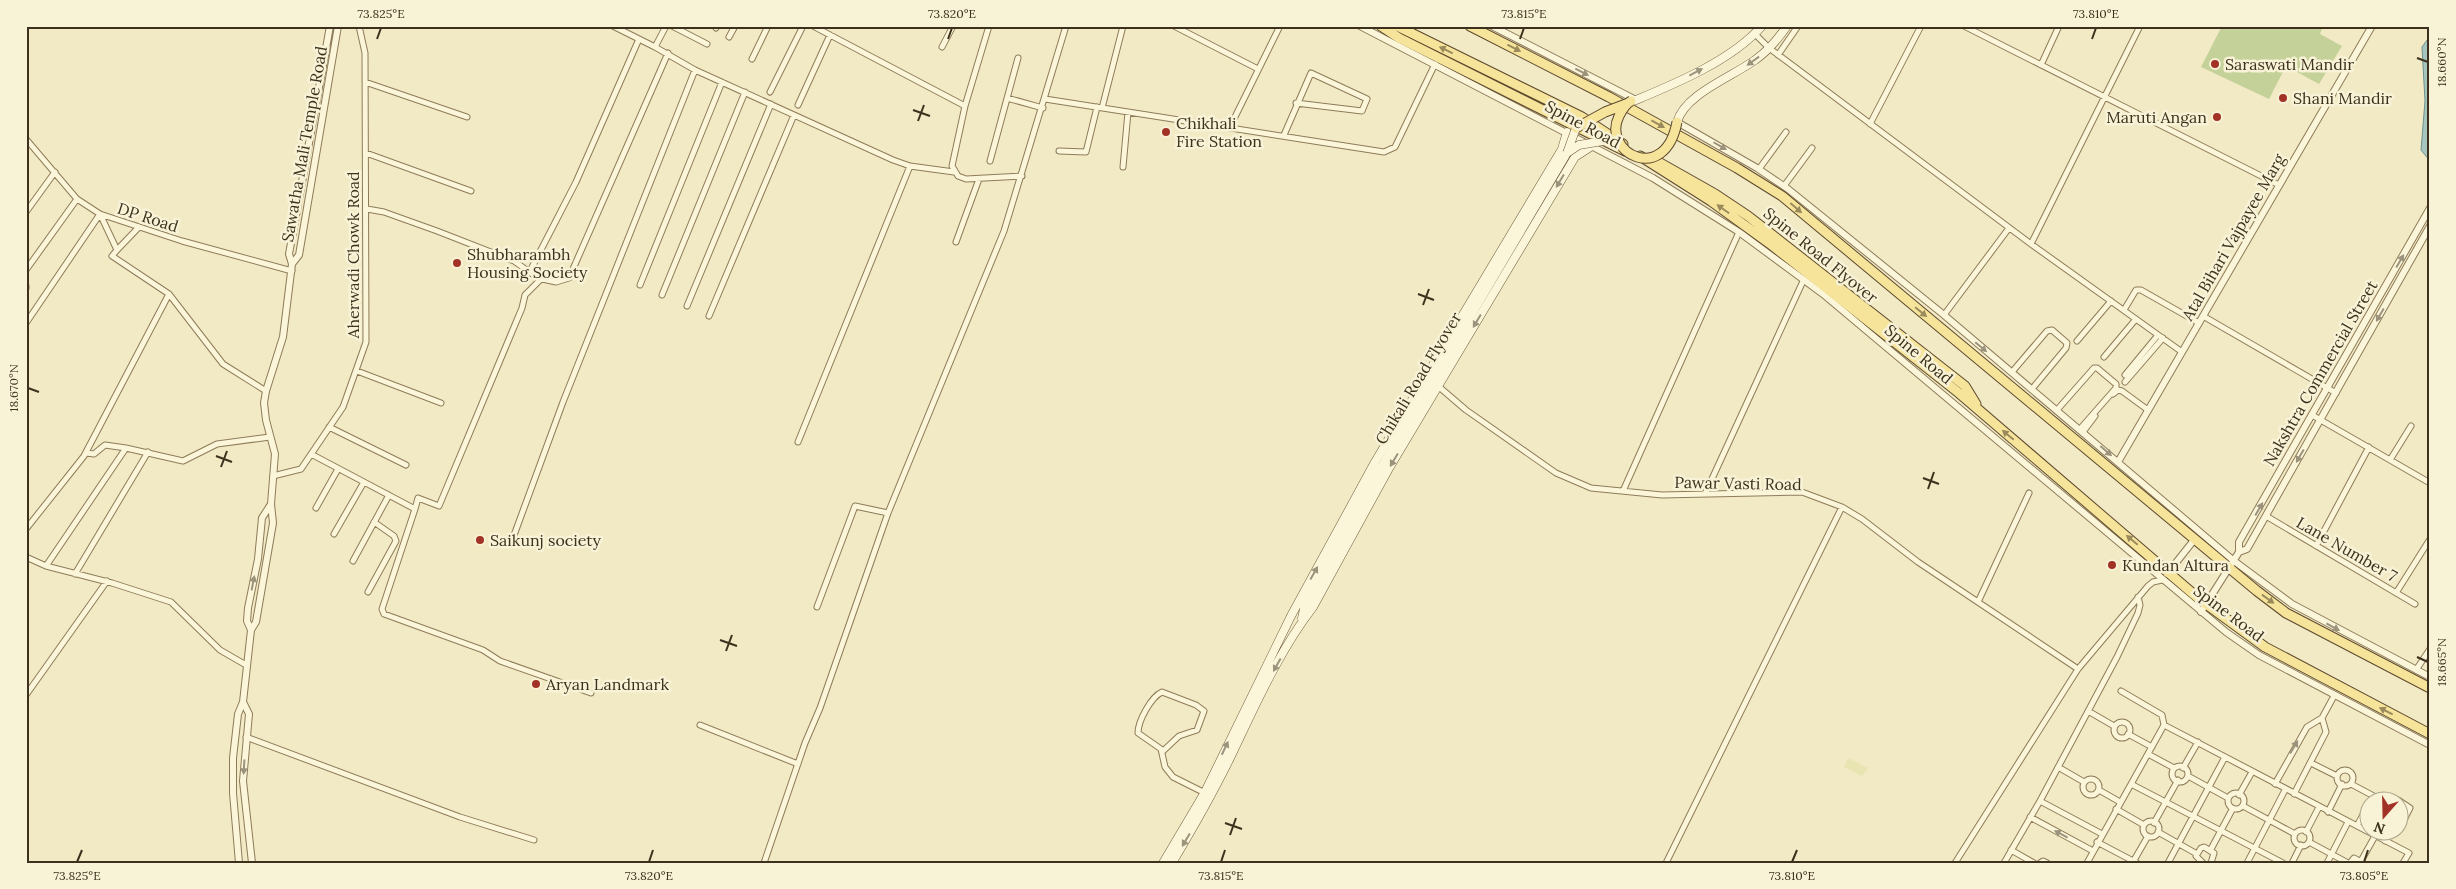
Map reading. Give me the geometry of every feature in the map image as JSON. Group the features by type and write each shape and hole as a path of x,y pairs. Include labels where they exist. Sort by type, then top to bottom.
{"main road":[{"name":"Spine Road Flyover","path":"1381,26 1399,38 1576,128 1640,158 1651,158 1715,194 1748,216 1965,386 1981,412"},
{"name":"Spine Road","path":"1398,26 1582,117 1741,228 1981,412 2206,604 2265,647 2430,734"},
{"name":"Spine Road","path":"1470,26 1609,97 1737,168 1782,196 1853,257 2079,442 2229,570 2286,613 2430,688"},
{"path":"1576,128 1605,112 1668,87 1705,67 1755,34 1762,26"},
{"path":"1651,158 1661,154 1669,147 1681,113 1691,101 1756,59 1769,48 1787,26"},
{"path":"1629,153 1619,141 1616,130 1617,119 1631,102"},
{"name":"Chikali Road Flyover","path":"1301,622 1305,605 1382,466 1568,154 1576,128"},
{"path":"1172,863 1208,794 1291,616 1375,462 1562,149 1567,132"},
{"path":"1568,154 1579,145 1603,141"},
{"path":"1240,727 1301,622 1313,606 1388,470 1575,157 1592,146"},
{"path":"1291,616 1305,605"},
{"path":"1163,863 1208,794"}],"street":[{"name":"Sawatha Mali Temple Road","path":"239,863 233,793 233,758 238,714 243,702 251,630 256,622 273,523 271,504 275,454 266,420 266,391 283,338 292,268 289,254 330,26"},
{"name":"Sawatha Mali Temple Road","path":"292,268 299,255 338,26"},
{"name":"Aherwadi Chowk Road","path":"273,476 302,468 343,407 366,342 365,53 358,26"},
{"path":"613,26 655,46 696,70 893,160 910,166 954,172 966,179 1022,176"},
{"path":"655,46 666,26"},
{"path":"672,26 707,44"},
{"path":"729,37 735,26"},
{"path":"752,59 768,26"},
{"path":"770,92 803,26"},
{"path":"813,26 966,106"},
{"path":"942,47 953,26"},
{"path":"954,172 952,166 966,106 989,26"},
{"path":"764,863 888,513 1004,231 1066,26"},
{"path":"1059,151 1086,152 1123,26"},
{"path":"1174,26 1258,69"},
{"path":"1230,127 1280,26"},
{"name":"Spine Road","path":"1360,26 1567,132 1741,228 2023,461 2200,612 2259,655 2430,745"},
{"path":"1492,26 1631,102"},
{"path":"1778,55 1798,26"},
{"path":"1870,124 1921,26"},
{"path":"1964,26 2279,185"},
{"path":"2041,65 2059,26"},
{"path":"2031,244 2140,26"},
{"name":"Atal Bihari Vajpayee Marg","path":"2118,462 2372,26"},
{"path":"1755,34 1778,55 2009,228 2182,352"},
{"path":"798,104 830,35"},
{"path":"529,273 576,182 639,39"},
{"path":"367,209 384,212 438,230 514,261 529,273 541,279 556,282 568,278 572,273 668,53"},
{"path":"990,161 1018,58"},
{"path":"1045,99 1384,152 1394,148 1435,64"},
{"path":"513,538 563,402 696,70"},
{"path":"1284,135 1296,103 1311,73 1367,98 1362,111 1296,103"},
{"path":"365,82 467,117"},
{"path":"640,285 722,82"},
{"path":"662,295 745,92"},
{"path":"1007,98 1042,108"},
{"path":"687,306 771,104"},
{"path":"1123,167 1128,112"},
{"path":"709,316 794,115"},
{"path":"1678,122 1759,169 1784,186 1944,315 2082,430 2234,561 2292,604 2430,677"},
{"path":"1759,169 1786,132"},
{"name":"DP Road","path":"26,139 77,199 100,214 209,249 292,268"},
{"path":"1784,186 1812,148"},
{"path":"366,153 471,190"},
{"path":"798,442 910,166"},
{"path":"26,212 55,172"},
{"path":"956,242 979,179"},
{"path":"26,270 77,199"},
{"name":"Nakshtra Commercial Street","path":"2200,612 2229,570 2239,552 2240,542 2430,208"},
{"path":"100,214 117,250"},
{"path":"26,323 100,214"},
{"name":"Nakshtra Commercial Street","path":"2239,552 2247,549 2430,226"},
{"path":"139,227 112,256 169,294 223,364 266,391"},
{"path":"1623,491 1741,228"},
{"path":"1944,315 2009,228"},
{"path":"541,279 527,292 438,506 418,498 383,612 387,616 483,650 500,661 591,693"},
{"path":"1704,494 1804,280"},
{"path":"2124,310 2136,290 2142,290 2199,323"},
{"path":"26,529 86,453 169,294"},
{"path":"2077,341 2111,301"},
{"path":"2203,316 2336,393"},
{"path":"2104,357 2136,319"},
{"path":"2012,372 2047,331 2052,330 2067,343 2067,346 2032,389"},
{"path":"2125,375 2160,336"},
{"path":"2125,382 2160,336"},
{"path":"2057,410 2093,369 2097,368 2117,386 2082,430"},
{"path":"357,371 441,403"},
{"name":"Pawar Vasti Road","path":"1438,386 1466,410 1556,473 1591,488 1662,495 1802,492 1842,507 1862,519 1918,562 2078,670"},
{"path":"2082,430 2118,390 2148,410"},
{"path":"2312,415 2430,483"},
{"path":"2390,460 2411,426"},
{"path":"329,427 406,465"},
{"path":"86,453 94,454 105,445 148,452 182,461 217,444 270,436"},
{"path":"2316,546 2369,447"},
{"path":"46,566 126,448"},
{"path":"75,574 148,452"},
{"path":"311,454 415,509"},
{"path":"316,508 338,469"},
{"path":"334,534 364,482"},
{"path":"1978,602 2029,492"},
{"path":"353,561 389,495"},
{"name":"Sawatha Mali Temple Road","path":"251,630 247,621 248,608 258,559 262,518 271,504"},
{"path":"817,607 855,506 858,505 888,513"},
{"path":"1666,863 1842,507"},
{"name":"Lane Number 7","path":"2266,516 2415,604"},
{"path":"368,592 396,541 394,536 374,522"},
{"path":"2396,593 2430,539"},
{"path":"1955,863 2078,670 2138,597 2153,582 2162,580 2194,540"},
{"path":"26,557 46,566 164,599 177,606 220,650 246,665"},
{"path":"26,695 107,582"},
{"path":"2004,863 2040,801 2138,614 2140,605 2138,597"},
{"path":"2416,670 2430,649"},
{"path":"2087,863 2164,725 2162,714 2121,691"},
{"path":"1162,752 1179,736 1197,730 1204,711 1196,705 1162,692 1154,697 1138,729 1140,735 1162,752 1165,767 1173,776 1208,794"},
{"path":"2275,784 2307,727 2322,718 2334,696"},
{"name":"Sawatha Mali Temple Road","path":"243,702 249,714 243,781 252,863"},
{"path":"2088,711 2114,726"},
{"path":"2294,794 2326,732 2322,718"},
{"path":"2118,720 2130,726 2128,734 2124,739 2112,732 2114,726 2118,720"},
{"path":"700,725 798,764"},
{"path":"2164,725 2357,826"},
{"path":"2128,734 2152,747"},
{"path":"246,736 460,817 534,840"},
{"path":"2184,768 2198,742"},
{"path":"2148,754 2174,768"},
{"path":"2168,863 2224,757"},
{"path":"2311,763 2337,776"},
{"path":"2177,765 2184,768 2189,771 2183,783 2171,776 2177,765"},
{"path":"2058,767 2084,782"},
{"path":"2343,769 2354,775 2351,784 2348,787 2336,780 2343,769"},
{"path":"2239,795 2252,772"},
{"path":"2188,776 2228,798"},
{"path":"2089,778 2099,784 2099,790 2095,796 2081,789 2084,782 2089,778"},
{"path":"2154,823 2178,780"},
{"path":"2131,784 2283,863"},
{"path":"2328,812 2342,784"},
{"path":"2351,784 2366,792"},
{"path":"2099,790 2120,802"},
{"path":"2247,863 2285,790"},
{"path":"2232,792 2239,795 2245,800 2238,810 2226,803 2232,792"},
{"path":"2040,801 2102,834"},
{"path":"2242,806 2295,834"},
{"path":"2306,832 2319,807"},
{"path":"2210,851 2233,808"},
{"path":"2116,809 2144,825"},
{"path":"2030,818 2093,851"},
{"path":"2147,820 2154,823 2160,826 2153,838 2141,831 2147,820"},
{"path":"2327,863 2348,822"},
{"path":"2299,829 2306,832 2312,837 2305,848 2293,840 2299,829"},
{"path":"2158,832 2198,854"},
{"path":"2097,842 2135,862 2148,836"},
{"path":"2309,842 2349,863 2354,858 2362,862 2372,842"},
{"path":"2387,842 2409,853 2403,863"},
{"path":"2292,863 2300,845"},
{"path":"2202,863 2196,858 2202,847 2215,855 2212,863"},
{"path":"2011,850 2034,863"},
{"path":"2040,863 2044,860 2048,863"}],"shaded area":[{"path":"1848,758 1868,768 1862,776 1844,767"}],"green space":[{"path":"2222,26 2323,26 2320,34 2342,46 2319,84 2286,66 2269,99 2201,67"}],"water":[{"path":"2430,36 2430,161 2421,150 2425,101 2422,47"}],"place":[{"name":"Saraswati Mandir","path":"2215,64"},
{"name":"Shani Mandir","path":"2283,98"},
{"name":"Maruti Angan","path":"2217,117"},
{"name":"Chikhali Fire Station","path":"1166,132"},
{"name":"Shubharambh Housing Society","path":"457,263"},
{"name":"Saikunj society","path":"480,540"},
{"name":"Kundan Altura","path":"2112,565"},
{"name":"Aryan Landmark","path":"536,684"}]}
